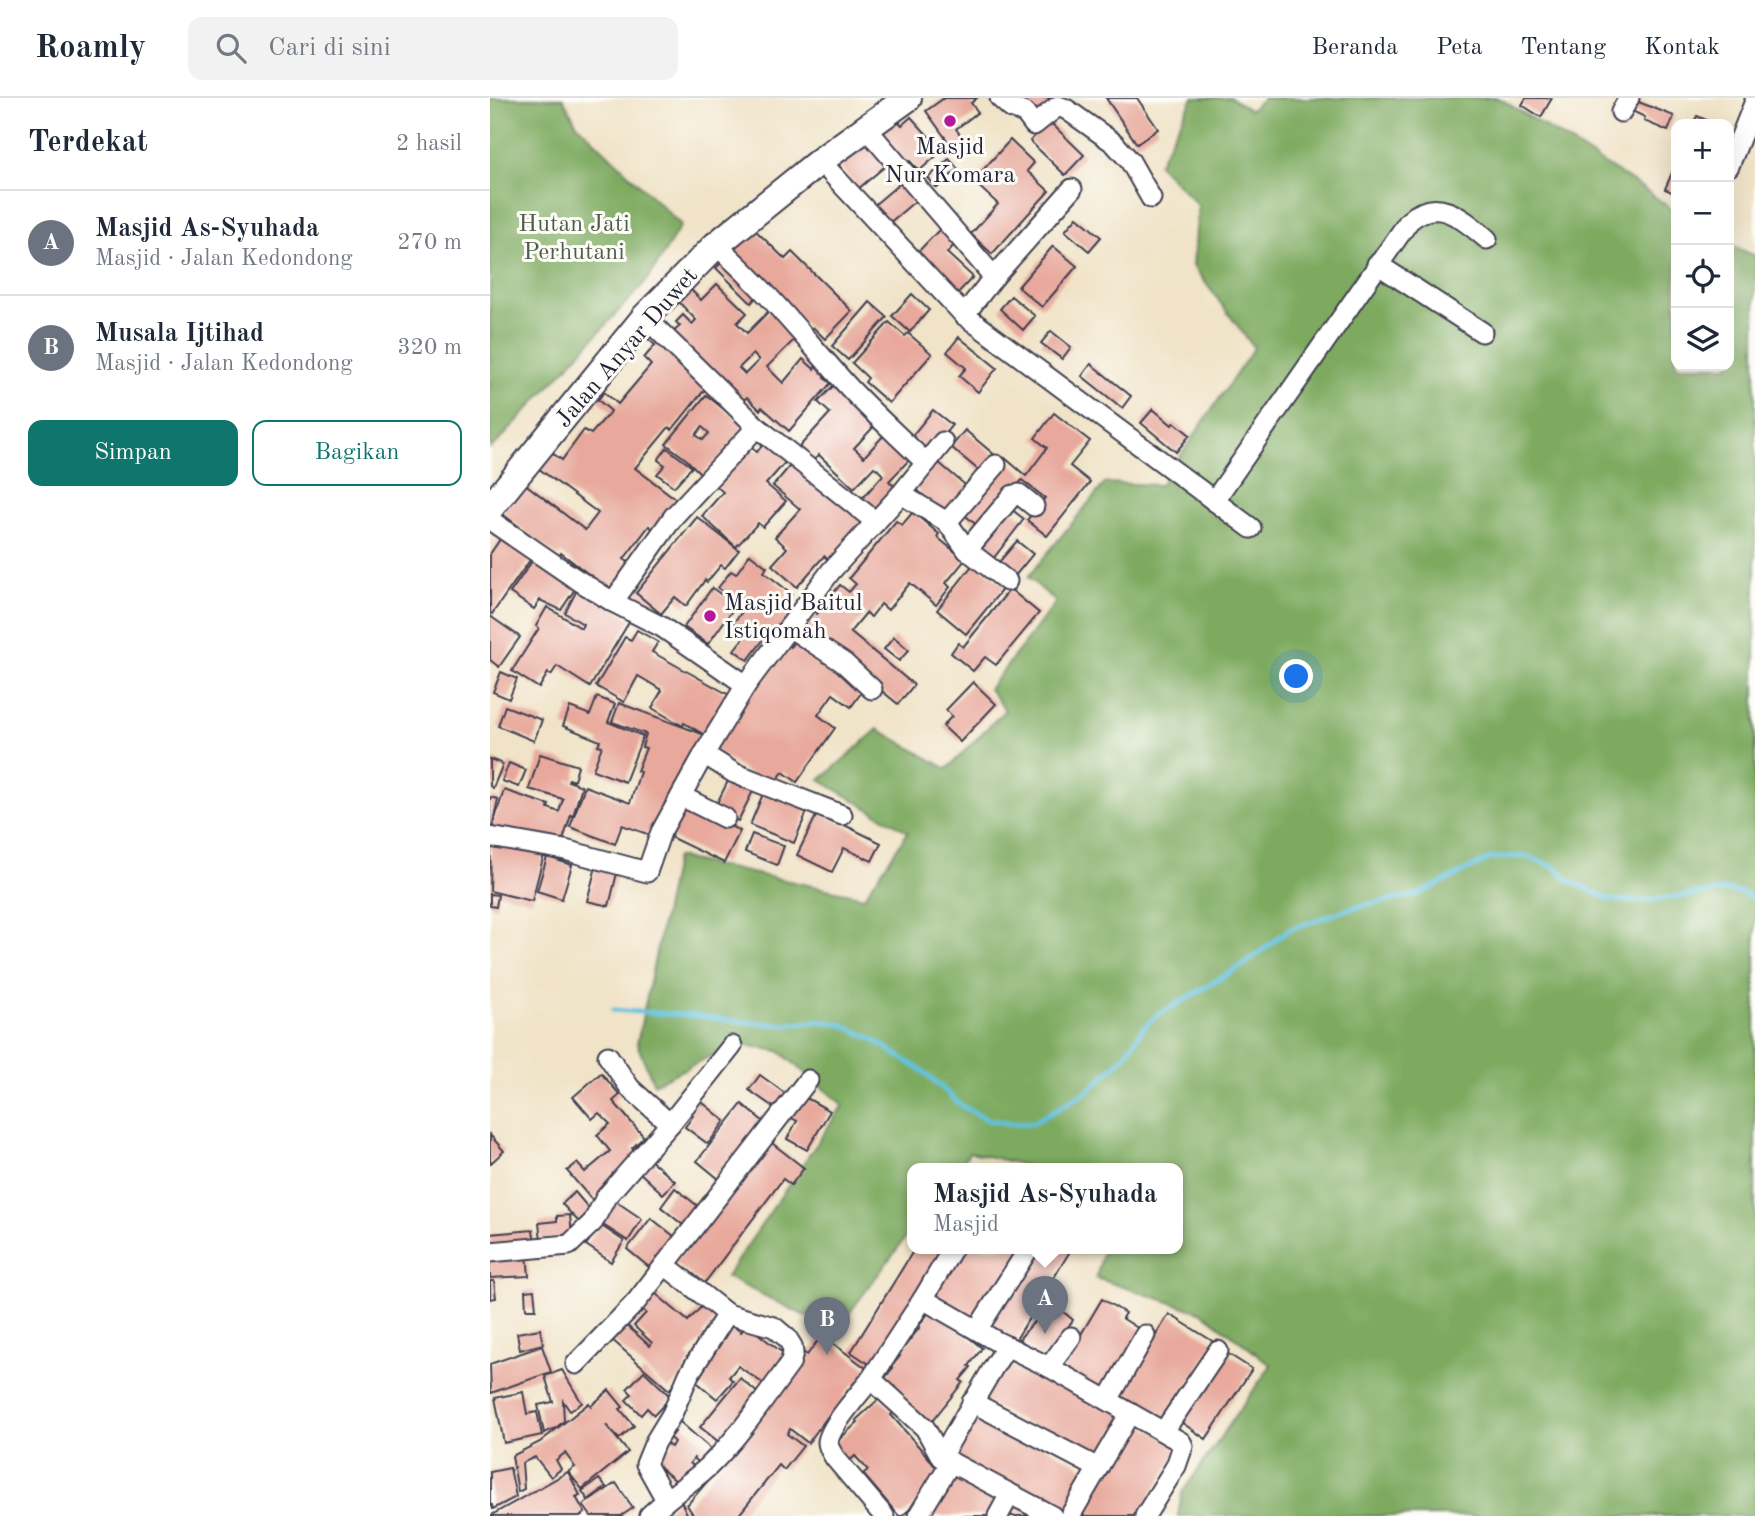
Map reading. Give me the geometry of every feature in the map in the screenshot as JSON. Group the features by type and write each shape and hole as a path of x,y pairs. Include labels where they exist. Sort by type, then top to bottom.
{"street":[{"name":"Jalan Anyar Duwet","path":"490,508 645,317 716,245 820,161 908,98"},
{"path":"1000,98 1011,108 1025,113 1034,125 1058,106 1066,108 1114,143 1130,161 1151,198"},
{"path":"1734,154 1755,101"},
{"path":"866,128 995,277"},
{"path":"820,161 964,315 1251,528"},
{"path":"964,315 1072,189"},
{"path":"1214,501 1377,264 1415,215 1429,210 1445,211 1465,221 1487,239"},
{"path":"716,245 743,269 790,318 847,385 926,463"},
{"path":"1377,264 1482,332"},
{"path":"645,317 757,427 876,522"},
{"path":"613,602 674,516 757,427"},
{"path":"490,838 565,850 647,872 661,832 746,685 831,571 901,494 943,442"},
{"path":"947,522 996,466"},
{"path":"901,494 947,522 967,550 1007,581"},
{"path":"967,550 1013,495 1019,494 1034,506"},
{"path":"490,520 613,602 662,627 746,685"},
{"path":"789,626 844,663 872,689"},
{"path":"704,754 734,773 842,815"},
{"path":"681,796 725,818"},
{"path":"490,1252 569,1245 593,1222 606,1197 670,1124 732,1046"},
{"path":"608,1056 630,1088 670,1124"},
{"path":"576,1364 636,1302 808,1080"},
{"path":"884,1516 829,1450 828,1440 838,1422 871,1379 949,1254"},
{"path":"976,1330 1024,1254"},
{"path":"649,1516 707,1468 741,1432 790,1364 793,1353 787,1338 774,1327 727,1314 665,1265"},
{"path":"923,1299 1181,1442 1183,1446 1176,1466 1145,1516"},
{"path":"666,1500 646,1464 689,1374 727,1314"},
{"path":"1108,1400 1145,1335"},
{"path":"1049,1367 1071,1337"},
{"path":"918,1516 972,1402 1007,1346"},
{"path":"1164,1431 1217,1351"},
{"path":"871,1379 925,1428 946,1460 1052,1516"},
{"path":"972,1402 1098,1468"},
{"path":"1070,1516 1130,1413"},
{"path":"998,1516 1010,1494"}],"green space":[{"name":"Hutan Jati Perhutani","path":"490,98 563,98 576,123 681,225 649,278 490,448"},
{"path":"1193,98 1231,98 1250,110 1264,98 1499,98 1671,208 1671,371 1734,371 1734,246 1755,256 1755,1516 1178,1516 1182,1493 1271,1365 1203,1313 1096,1278 1102,1254 1183,1254 1183,1163 1015,1163 970,1152 962,1163 907,1163 907,1236 836,1331 726,1277 843,1105 779,1051 735,1044 654,1084 637,1044 676,857 864,897 908,832 820,780 878,729 947,769 1005,710 989,689 1056,602 1028,577 1105,483 1160,485 1254,348 1193,266 1198,205 1158,164"}],"building":[{"name":"Masjid Nur Komara","path":"944,98 977,98 971,103 978,112 956,129 968,145 957,154 926,111"},
{"path":"1022,98 1063,98 1036,118"},
{"path":"1106,98 1137,98 1158,129 1137,144"},
{"path":"1526,98 1552,98 1541,117 1522,105"},
{"path":"1636,101 1674,116 1668,131 1644,121 1645,117 1632,111"},
{"path":"893,115 902,125 911,117 942,151 919,171 910,161 906,164 876,130"},
{"path":"1049,121 1084,155 1065,175 1030,141"},
{"path":"869,136 890,162 858,189 837,163"},
{"path":"1010,140 1034,163 1027,171 1049,191 992,254 971,234 998,204 973,181"},
{"path":"949,159 958,169 937,188 928,178"},
{"path":"1671,175 1671,192 1665,189"},
{"path":"905,179 920,197 888,224 873,206"},
{"path":"1077,217 1101,237 1089,251 1065,231"},
{"path":"752,227 785,259 792,252 852,311 825,339 813,327 811,330 729,250"},
{"path":"940,229 955,244 947,253 973,277 954,297 913,257"},
{"path":"1053,246 1077,266 1042,307 1018,287"},
{"path":"726,258 760,293 751,303 716,268"},
{"path":"717,284 747,313 737,323 747,333 770,310 797,337 767,367 783,383 803,359 814,369 818,363 829,372 824,378 831,383 789,431 747,397 740,403 671,334 680,326 676,322 683,315 692,324 696,320 678,301 690,289 701,300","holes":["753,354 759,360 745,374 739,368"]},
{"path":"912,294 929,310 910,332 892,316"},
{"path":"1011,296 1035,316 1023,330 1000,309"},
{"path":"870,302 887,317 848,360 832,346"},
{"path":"889,322 905,336 908,333 932,354 889,403 865,382 868,378 852,363"},
{"path":"1051,331 1071,347 1062,359 1041,343"},
{"path":"654,332 679,354 674,361 706,388 672,430 669,427 635,468 680,502 657,532 649,526 624,559 636,568 616,595 561,553 559,557 501,513 524,483 585,530 598,513 538,468 551,452 562,460 584,430 591,434 611,411 598,400 604,392 618,404 651,365 644,358 655,345 648,339"},
{"path":"959,337 997,368 978,392 959,376 966,368 947,352"},
{"path":"1091,364 1131,396 1122,408 1082,376"},
{"path":"835,384 877,423 854,448 864,457 884,435 910,459 889,481 898,490 873,517 858,503 883,475 877,469 874,467 854,488 819,455 813,461 799,447 830,413 818,402"},
{"path":"706,395 730,414 752,425 702,475 666,444","holes":["702,427 709,433 703,440 696,435"]},
{"path":"1153,409 1172,425 1174,422 1190,435 1176,452 1141,423"},
{"path":"933,410 952,425 930,452 911,437"},
{"path":"1054,413 1090,441 1070,466 1090,482 1047,536 1027,520 1045,498 1022,480 980,528 960,511 1005,458 1026,476 1047,448 1035,438"},
{"path":"965,430 997,457 983,474 951,447"},
{"path":"767,439 789,458 766,484 786,501 763,527 758,523 736,547 702,516 723,492 713,483 748,444 757,452"},
{"path":"667,448 692,467 674,487 657,474 665,465 658,460"},
{"path":"794,461 870,525 833,564 824,556 797,587 772,565 787,548 775,537 800,509 773,486"},
{"path":"938,462 970,489 947,516 916,489"},
{"path":"1007,506 1024,519 989,564 972,550"},
{"path":"913,512 965,560 946,583 950,587 936,605 910,583 888,610 881,604 871,617 866,613 850,632 914,685 898,704 834,652 796,627 811,608 817,614 840,585 849,592 856,584 849,578 896,521 902,525"},
{"path":"697,517 739,550 725,568 721,565 707,582 705,580 686,606 675,597 661,614 636,593"},
{"path":"503,535 533,556 492,614 490,554"},
{"path":"1017,541 1033,554 1010,582 994,568"},
{"path":"750,554 767,567 764,572 792,594 781,609 791,616 776,636 770,631 748,660 734,650 744,637 730,627 745,608 718,588 731,571 736,574"},
{"path":"535,557 577,586 561,610 540,600 534,609 510,593"},
{"path":"975,562 1005,586 966,634 937,610"},
{"path":"579,586 631,619 590,687 557,666 551,675 548,673 539,688 512,671 539,628 536,626 547,607 581,628 583,624 565,613"},
{"name":"Masjid Baitul Istiqomah","path":"712,588 736,605 708,644 684,627"},
{"path":"1010,589 1039,613 996,665 985,657 973,671 951,653 958,643 963,647"},
{"path":"490,616 520,637 499,667 490,660"},
{"path":"637,630 658,642 652,652 731,696 690,765 687,763 669,801 666,800 653,836 622,825 615,844 570,827 585,786 630,803 640,772 637,771 646,748 642,747 646,734 612,722 619,703 705,735 652,708 662,690 638,676 624,702 596,686 625,637 631,640"},
{"path":"800,635 866,686 851,707 833,694 818,715 835,728 797,782 783,772 774,784 760,782 714,749 723,729 787,644 790,647"},
{"path":"894,637 909,650 899,661 884,649"},
{"path":"501,672 517,679 509,699 493,692"},
{"path":"973,682 996,704 960,742 943,726 952,716 946,710"},
{"path":"597,697 615,704 608,722 643,736 625,782 593,770 602,746 598,745 600,741 563,726 570,707 590,715"},
{"path":"505,706 542,720 534,741 498,726"},
{"path":"540,754 578,766 574,781 568,781 582,786 561,846 490,833 490,797 498,799 492,828 504,790 549,805 548,808 559,812 563,799 529,789"},
{"path":"490,759 503,764 493,788 490,786"},
{"path":"509,763 526,770 519,787 502,781"},
{"path":"729,779 753,791 738,821 714,809"},
{"path":"765,789 809,807 794,843 750,825"},
{"path":"683,802 740,831 724,863 666,835"},
{"path":"818,812 881,843 872,861 844,848 832,872 797,855"},
{"path":"752,834 784,846 777,865 745,852"},
{"path":"491,844 544,854 532,901 490,891"},
{"path":"547,857 572,865 562,899 537,891"},
{"path":"597,863 618,869 609,906 587,901"},
{"path":"490,894 498,895 496,907 490,906"},
{"path":"601,1073 620,1095 613,1101 644,1137 632,1148 638,1155 592,1200 567,1171 577,1163 585,1172 610,1151 597,1135 610,1124 599,1113 592,1119 573,1097"},
{"path":"760,1075 786,1094 776,1109 749,1090"},
{"path":"801,1095 830,1111 807,1150 787,1139 797,1121 788,1116"},
{"path":"697,1098 725,1121 708,1144 685,1127 693,1116 687,1111"},
{"path":"742,1104 770,1127 725,1184 697,1161"},
{"path":"490,1135 504,1151 490,1164"},
{"path":"768,1140 804,1168 791,1185 783,1179 703,1285 675,1263"},
{"path":"649,1159 675,1181 663,1194 638,1171"},
{"path":"675,1188 704,1211 689,1230 661,1207"},
{"path":"575,1192 591,1211 579,1222 562,1204"},
{"path":"611,1198 642,1219 628,1241 597,1221"},
{"path":"570,1215 572,1237 541,1240 539,1223 557,1221 557,1216"},
{"path":"651,1218 680,1241 655,1272 627,1249"},
{"path":"600,1225 624,1241 611,1262 586,1245"},
{"path":"533,1230 535,1244 490,1249 490,1234"},
{"path":"527,1254 529,1276 490,1278 490,1256"},
{"path":"911,1254 945,1254 875,1368 851,1352"},
{"path":"957,1254 1019,1254 977,1325 931,1298"},
{"path":"1030,1254 1068,1254 1012,1346 984,1329"},
{"path":"490,1281 494,1281 496,1298 490,1299"},
{"path":"534,1290 536,1309 526,1309 525,1291"},
{"path":"655,1293 688,1321 703,1305 717,1318 702,1335 705,1337 687,1356 691,1359 669,1390 610,1338 624,1323 650,1346 652,1343 634,1326 646,1313 642,1309"},
{"path":"1102,1299 1125,1313 1122,1318 1144,1332 1108,1393 1061,1368"},
{"path":"932,1308 982,1348 960,1380 963,1382 929,1425 883,1380"},
{"path":"1046,1308 1055,1315 1060,1309 1073,1320 1068,1327 1072,1330 1049,1355 1046,1352 1041,1358 1019,1339"},
{"path":"1169,1314 1214,1342 1163,1425 1118,1397"},
{"path":"731,1324 741,1332 747,1325 784,1354 764,1384 738,1366 729,1377 733,1381 717,1399 692,1378"},
{"path":"540,1329 543,1344 520,1350 517,1333"},
{"path":"822,1335 871,1372 859,1387 854,1383 843,1397 847,1400 835,1415 831,1412 808,1443 790,1429 787,1434 803,1446 784,1470 779,1465 738,1516 694,1516 687,1505 712,1476 803,1352 807,1355"},
{"path":"542,1346 551,1372 491,1393 490,1364"},
{"path":"1004,1353 1123,1416 1099,1462 980,1399"},
{"path":"1227,1353 1252,1369 1206,1439 1181,1422"},
{"path":"562,1370 582,1403 570,1411 563,1401 564,1421 544,1433 538,1405 553,1402 545,1376"},
{"path":"644,1371 671,1397 654,1415 647,1408 641,1415 626,1400 632,1394 627,1389"},
{"path":"740,1378 759,1394 719,1442 700,1427"},
{"path":"609,1390 634,1426 619,1439 606,1425 628,1452 582,1489 568,1472 575,1467 565,1453 556,1460 561,1469 551,1477 535,1457 522,1463 524,1489 518,1492 512,1456 540,1442"},
{"path":"523,1392 527,1414 537,1412 542,1435 504,1443 495,1398"},
{"path":"880,1398 893,1413 891,1415 942,1473 920,1493 924,1497 902,1516 899,1516 863,1474 868,1470 855,1456 848,1462 833,1445"},
{"path":"974,1410 1091,1471 1068,1516 951,1455"},
{"path":"679,1421 711,1449 702,1466 694,1458 690,1463 696,1468 681,1485 652,1461 663,1441 671,1447 674,1442 670,1438 675,1432 672,1430"},
{"path":"1135,1421 1180,1447 1139,1516 1079,1516"},
{"path":"510,1468 516,1497 493,1509 492,1505 490,1506 490,1472"},
{"path":"955,1469 1003,1497 992,1516 927,1516"},
{"path":"568,1472 580,1495 576,1497 585,1513 580,1516 490,1516"},
{"path":"599,1479 606,1487 588,1500 582,1491"},
{"path":"616,1483 633,1508 621,1516 591,1516 583,1505"},
{"path":"1012,1497 1044,1516 1001,1516"},
{"path":"680,1499 688,1516 656,1516"}],"waterway":[{"path":"613,1010 787,1025 820,1021 843,1025 874,1040 925,1073 962,1106 988,1120 1016,1124 1033,1123 1088,1091 1125,1056 1143,1028 1156,1016 1245,964 1288,930 1351,908 1417,895 1491,858 1526,856 1557,868 1568,880 1611,900 1644,901 1727,890 1755,899"}],"place":[{"name":"Masjid Nur Komara","path":"950,121"},
{"name":"Masjid Baitul Istiqomah","path":"710,616"},
{"name":"Masjid As-Syuhada","path":"1045,1334"},
{"name":"Musala Ijtihad","path":"827,1355"}]}
